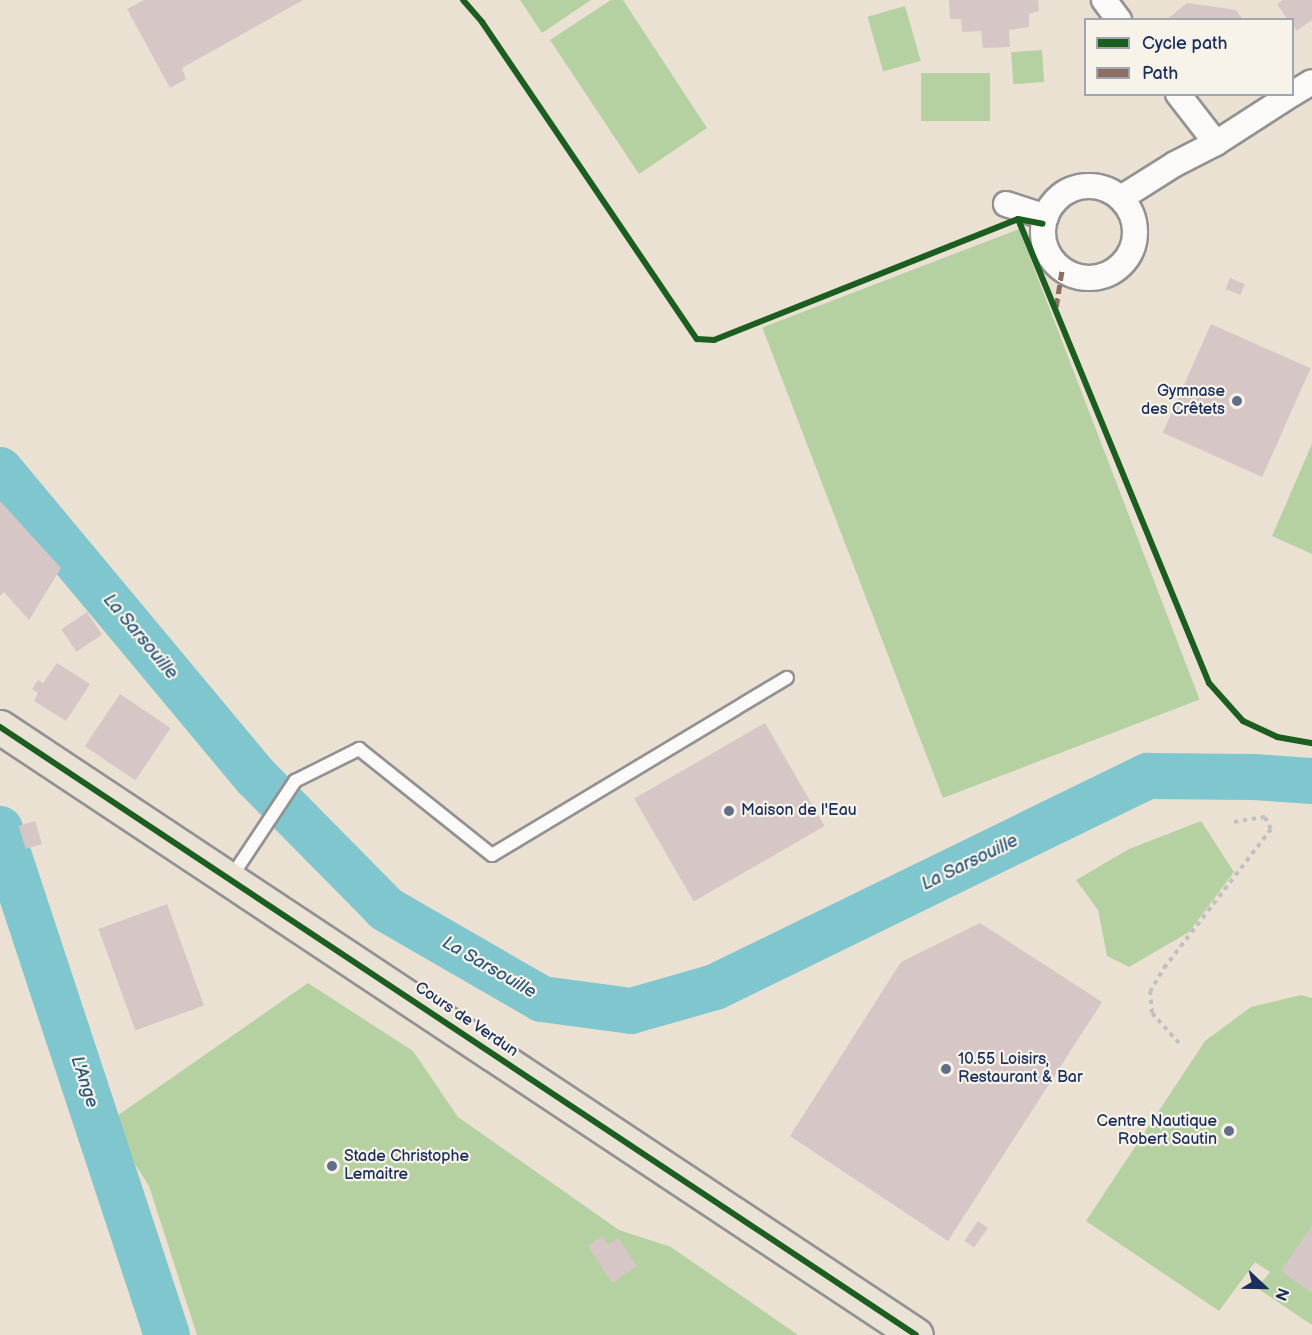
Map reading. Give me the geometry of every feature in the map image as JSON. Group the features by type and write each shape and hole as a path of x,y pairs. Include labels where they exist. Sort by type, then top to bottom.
{"main road":[{"name":"Cours de Verdun","path":"0,727 916,1335"}],"street":[{"path":"1104,0 1118,18"},
{"path":"1294,93 1312,82"},
{"path":"1180,96 1216,143"},
{"path":"1121,198 1175,164 1216,143 1289,96"},
{"path":"1098,186 1121,198 1130,210 1135,237 1132,250 1124,262 1101,276 1075,276 1053,260 1043,236 1046,217 1054,201 1074,188 1098,186"},
{"path":"1006,204 1046,217"}],"lane":[{"path":"229,879 295,781 359,749 492,855 787,678"}],"path":[{"path":"1179,1043 1152,1013 1150,992 1164,968 1271,829 1265,817 1229,823"}],"green space":[{"path":"520,0 591,0 542,33"},
{"path":"611,0 623,0 707,128 639,174 550,40"},
{"path":"905,6 921,61 883,72 868,17"},
{"path":"1042,50 1044,82 1013,84 1011,52"},
{"path":"921,73 990,73 990,121 921,121"},
{"path":"1019,229 1200,700 943,798 762,328"},
{"path":"1312,444 1312,554 1272,536"},
{"path":"1201,821 1234,872 1189,932 1129,967 1107,956 1098,910 1076,880 1129,849"},
{"name":"Stade Christophe Lemaitre","path":"308,983 413,1051 458,1117 619,1230 671,1247 798,1335 197,1335 149,1186 124,1147 114,1118"},
{"name":"Centre Nautique Robert Sautin","path":"1301,995 1312,998 1312,1325 1257,1288 1270,1272 1255,1262 1219,1311 1086,1221 1205,1041 1251,1007"}],"building":[{"path":"144,0 303,0 182,68 186,79 170,88 127,9"},
{"path":"949,0 1038,0 1039,11 1029,14 1029,27 1009,30 1010,47 983,48 981,31 962,32 961,19 950,19"},
{"path":"1283,0 1312,0 1312,20 1296,31 1294,18 1287,18 1277,4"},
{"path":"1187,3 1236,10 1242,18 1168,18"},
{"path":"1230,278 1245,284 1240,295 1226,289"},
{"name":"Gymnase des Crêtets","path":"1211,324 1311,368 1262,477 1163,433"},
{"path":"0,501 61,568 29,620 4,592 0,596"},
{"path":"87,612 102,634 76,652 61,629"},
{"path":"57,663 90,684 66,721 34,701 38,693 32,689 38,680 43,683"},
{"path":"120,694 171,728 135,780 85,746"},
{"name":"Maison de l'Eau","path":"765,723 824,826 694,902 634,799"},
{"path":"35,821 42,844 26,849 19,826"},
{"path":"167,904 204,1005 135,1030 98,929"},
{"name":"10.55 Loisirs, Restaurant & Bar","path":"980,923 1102,1002 948,1241 790,1136 901,962"},
{"path":"978,1221 988,1228 974,1248 964,1241"},
{"path":"1312,1226 1312,1293 1281,1271"},
{"path":"602,1236 608,1245 618,1238 637,1266 612,1283 588,1246"}],"waterway":[{"name":"La Sarsouille","path":"0,470 256,777 386,909 542,999 631,1011 715,987 1148,776 1254,777 1312,781"},
{"name":"L'Ange","path":"0,829 167,1335"}],"marked path":[{"path":"1056,307 1062,269"}],"cycle path":[{"path":"463,0 482,22 697,339 714,340 1018,219 1043,224"},
{"path":"1018,219 1209,683 1243,721 1277,737 1312,743"},
{"path":"0,727 916,1335"}],"place":[{"name":"Gymnase des Crêtets","path":"1237,401"},
{"name":"Maison de l'Eau","path":"729,811"},
{"name":"10.55 Loisirs, Restaurant & Bar","path":"946,1069"},
{"name":"Centre Nautique Robert Sautin","path":"1229,1131"},
{"name":"Stade Christophe Lemaitre","path":"332,1166"}]}
